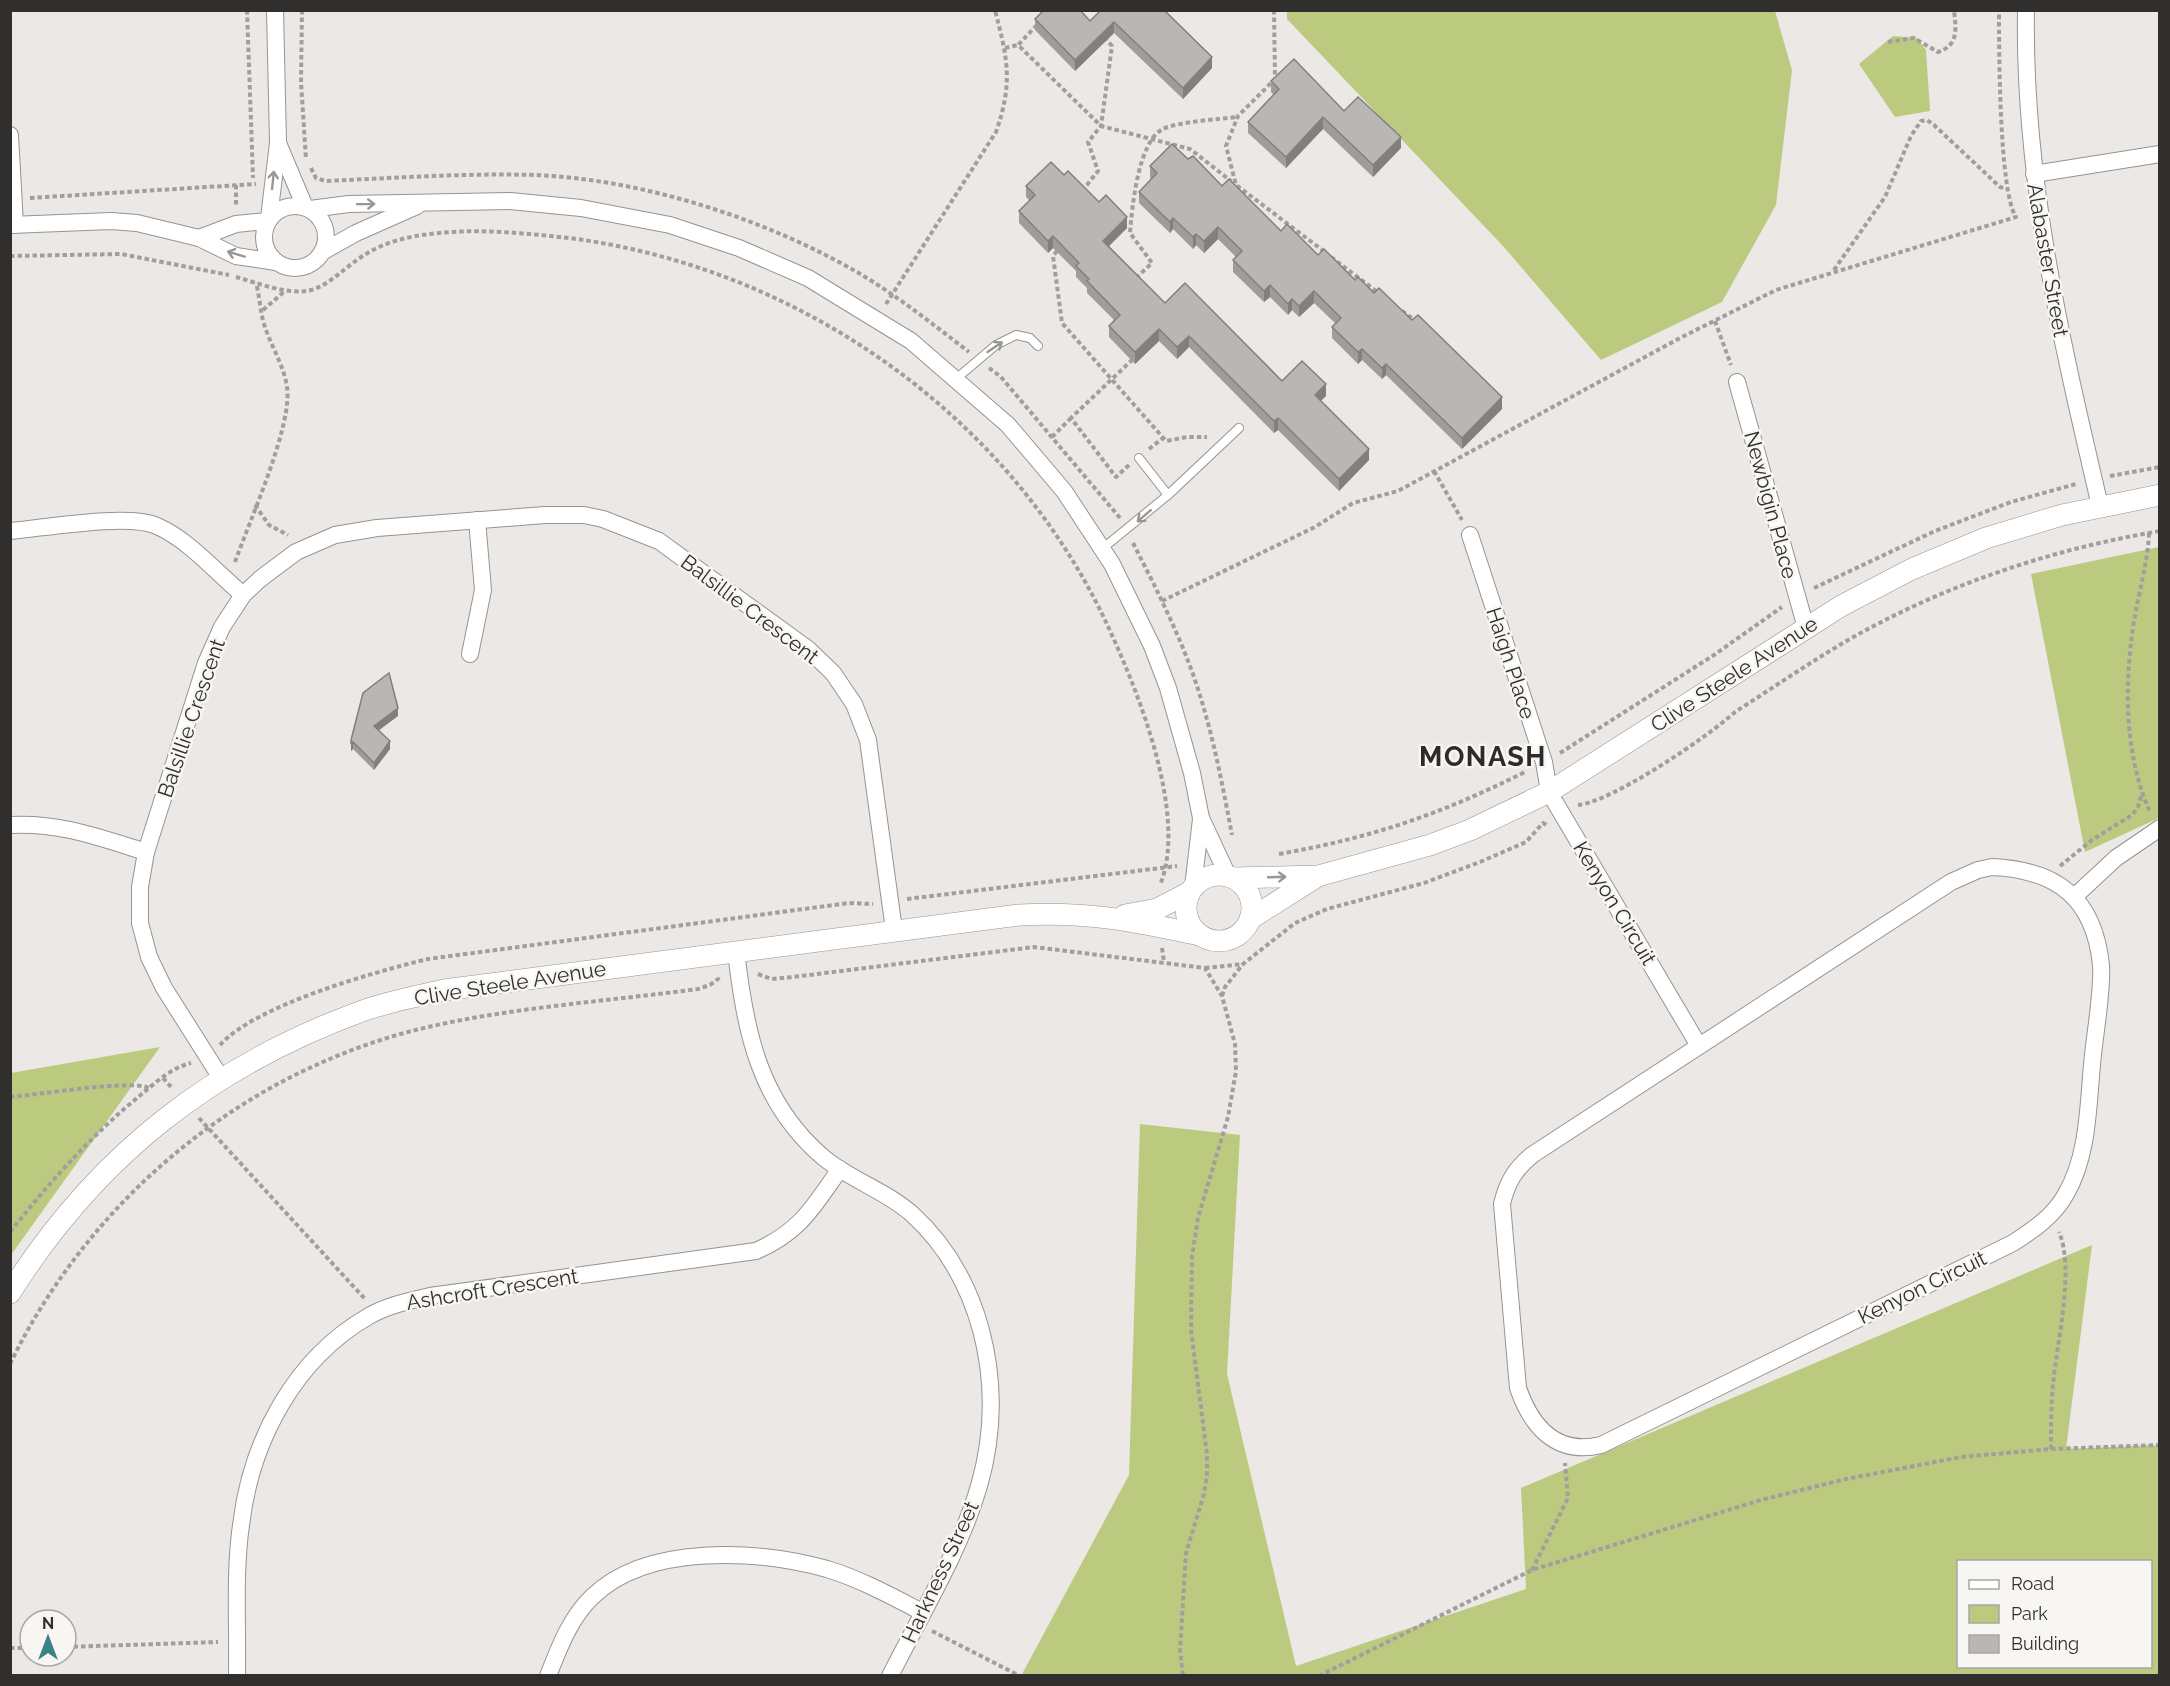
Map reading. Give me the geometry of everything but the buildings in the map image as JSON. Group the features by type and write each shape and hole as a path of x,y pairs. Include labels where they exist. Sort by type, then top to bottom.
{"street":[{"path":"275,10 278,143 263,243 276,262"},
{"name":"Alabaster Street","path":"2026,10 2034,174 2046,265 2100,506"},
{"path":"10,135 14,199 13,225 111,221 137,223 199,238 236,256 276,262 284,266 301,267 310,265 322,252 356,233 423,203"},
{"path":"278,143 308,208 321,219 326,232 322,252"},
{"path":"2034,174 2160,154"},
{"path":"199,238 236,224 268,219 286,207 493,201 539,203 581,208 670,225 739,248 808,278 877,318 911,341 957,378 1008,425 1064,491 1102,549 1152,646 1168,688 1192,773 1201,818 1232,877 1248,892 1252,900 1250,919 1238,935 1219,941 1200,935 1188,920 1186,911 1201,818"},
{"name":"Newbigin Place","path":"1737,382 1806,628"},
{"name":"Clive Steele Avenue","path":"1232,877 1318,876 1430,845 1470,830 1549,792 1806,628 1912,569 1975,543 2062,515 2160,495"},
{"name":"Balsillie Crescent","path":"221,1078 164,988 149,957 140,923 140,887 146,852 206,663 222,627 243,595 260,579 296,552 335,535 377,528 545,514 584,515 641,531 659,541 798,642 833,673 854,704 868,740 894,930"},
{"path":"470,654 483,590 477,520"},
{"path":"10,531 136,521 156,525 174,536 243,595"},
{"name":"Haigh Place","path":"1470,535 1544,762 1549,792"},
{"name":"Kenyon Circuit","path":"1549,792 1699,1046"},
{"path":"10,825 32,823 67,827 146,852"},
{"path":"2074,897 2116,858 2159,828"},
{"name":"Kenyon Circuit","path":"1992,867 2021,868 2049,878 2074,897 2093,928 2101,967 2085,1138 2079,1168 2058,1206 2037,1227 2013,1243 1611,1440 1590,1448 1566,1446 1540,1431 1526,1412 1518,1388 1503,1225 1502,1204 1507,1184 1517,1167 1951,882 1978,870 1992,867"},
{"name":"Clive Steele Avenue","path":"1250,919 1318,876"},
{"path":"1191,890 1205,877 1232,877"},
{"name":"Clive Steele Avenue","path":"1116,917 1157,909 1191,890"},
{"name":"Clive Steele Avenue","path":"10,1293 53,1229 116,1160 171,1112 221,1078 293,1039 368,1010 444,990 1019,915 1053,913 1116,917 1200,935"},
{"name":"Harkness Street","path":"736,951 743,1011 754,1054 772,1095 795,1130 840,1169 896,1202 913,1215 943,1248 956,1268 976,1311 988,1358 992,1416 982,1480 966,1526 890,1676"},
{"name":"Ashcroft Crescent","path":"237,1676 240,1529 256,1456 276,1412 302,1373 334,1340 377,1312 430,1296 756,1251 781,1240 802,1223 840,1169"},
{"path":"548,1676 569,1626 590,1598 632,1570 673,1560 709,1556 777,1558 828,1570 878,1590 919,1618"}],"lane":[{"path":"957,378 996,345 1016,335 1030,338 1038,346"},
{"path":"1102,549 1127,531 1168,495 1239,428"},
{"path":"1139,458 1168,495"}],"path":[{"path":"14,199 254,184 247,10"},
{"path":"302,10 302,82 306,158 316,178 325,181 452,174 532,175 627,188 740,219 837,262 893,294 1001,377 1118,513 1162,601 1204,707 1220,772 1233,845"},
{"path":"877,318 996,132 1008,89 1005,48 995,10"},
{"path":"1236,185 1226,146 1238,116 1275,79 1274,10"},
{"path":"1888,42 1914,38 1938,52 1945,50 1952,45 1956,32 1954,10"},
{"path":"1162,601 1315,527 1353,503 1398,491 1776,290 2016,217 2010,208 2007,189 1999,10"},
{"path":"1005,48 1018,45 1042,19"},
{"path":"1080,194 1098,171 1088,142 1101,126 1112,46 1098,31"},
{"path":"1018,45 1101,126 1190,149 1381,295"},
{"path":"1132,281 1152,263 1130,233 1135,190 1150,139 1163,128 1238,116"},
{"path":"1833,271 1885,197 1911,136 1921,121 1927,120 1934,125 2000,187 2007,189"},
{"path":"10,256 121,254 183,264 286,290 306,291 320,286 359,258 382,245 429,234 536,234 633,249 714,272 789,304 874,354 920,388 962,424 997,460 1045,520 1085,582 1121,654 1146,723 1159,770 1168,824 1166,868 907,899 903,893"},
{"path":"1057,251 1053,256 1062,323 1166,441 1187,437 1209,437 1218,448"},
{"path":"226,580 284,422 288,400 284,375 265,327 256,283"},
{"path":"262,310 286,290"},
{"path":"1399,309 1425,328"},
{"path":"1715,321 1737,382"},
{"path":"1052,437 1132,360"},
{"path":"1071,418 1116,477 1139,458"},
{"path":"2113,475 2160,467"},
{"path":"1434,471 1470,535"},
{"path":"255,505 269,525 298,538"},
{"path":"1577,805 1593,804 1605,798 1669,759 1735,712 1842,644 1923,602 1971,581 2028,561 2160,531"},
{"path":"2149,533 2148,564 2137,604 2128,673 2132,743 2142,793 2159,828"},
{"path":"1565,750 1714,655 1784,606"},
{"path":"1270,856 1336,844 1404,825 1459,805 1527,771"},
{"path":"2057,869 2092,840 2132,815 2138,807 2142,793"},
{"path":"1222,996 1225,987 1243,964 1302,920 1327,909 1424,883 1526,842 1543,823 1551,828"},
{"path":"218,1048 228,1036 245,1026 300,1000 370,974 428,959 849,903 877,904"},
{"path":"755,972 772,979 1034,947 1205,968 1243,964"},
{"path":"1183,1676 1180,1650 1186,1553 1204,1494 1207,1475 1207,1454 1191,1330 1192,1256 1198,1218 1228,1116 1236,1071 1234,1044 1222,996 1205,968"},
{"path":"10,1364 62,1274 100,1226 155,1170 208,1127 262,1092 337,1056 394,1036 496,1015 698,989 718,979 723,984"},
{"path":"10,1232 76,1154 149,1088 175,1070 193,1063 190,1056"},
{"path":"10,1097 118,1084 138,1084 149,1088"},
{"path":"208,1127 377,1312"},
{"path":"1319,1676 1532,1570 1761,1500 1905,1466 1988,1453 2160,1445"},
{"path":"1532,1570 1568,1498 1569,1489 1562,1457"},
{"path":"919,1618 1020,1676"},
{"path":"78,1647 225,1642"}],"green space":[{"path":"1287,10 1775,11 1792,70 1776,205 1722,302 1601,360 1503,246 1287,19"},
{"path":"1893,36 1917,38 1926,50 1930,111 1895,117 1859,64"},
{"path":"2159,547 2159,818 2085,852 2031,574"},
{"path":"160,1047 11,1255 11,1073"},
{"path":"1140,1124 1240,1135 1227,1374 1296,1666 1526,1589 1521,1488 2092,1245 2066,1449 2159,1445 2159,1675 1021,1676 1129,1475"}],"district":[{"name":"MONASH","path":"1483,756"}]}
